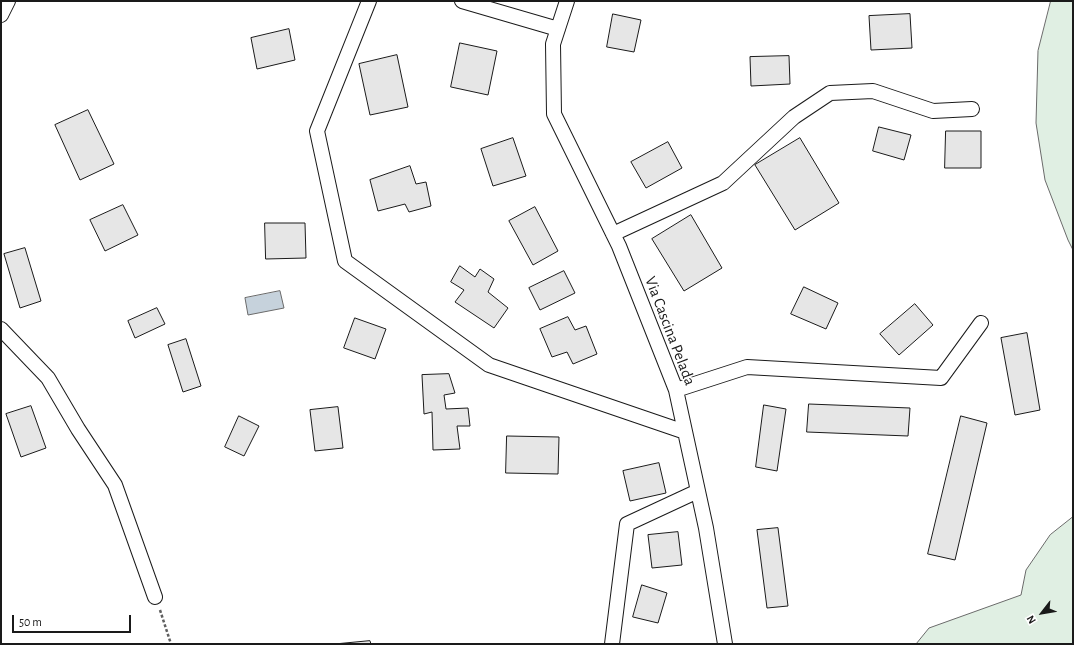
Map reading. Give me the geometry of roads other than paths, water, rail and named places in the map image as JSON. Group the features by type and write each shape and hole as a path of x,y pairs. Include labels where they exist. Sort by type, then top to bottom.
{"street":[{"path":"1,15 8,1"},
{"path":"369,1 317,131 345,260 489,365 685,432"},
{"path":"462,1 558,29"},
{"name":"Via Cascina Pelada","path":"567,1 553,44 554,114 619,246 676,390 706,528 725,644"},
{"path":"613,234 723,183 794,117 830,93 873,92 933,111 972,108"},
{"path":"676,390 747,367 941,378 981,323"},
{"path":"1,329 48,378 78,429 115,485 155,597"},
{"path":"612,644 627,524 698,491"}]}
